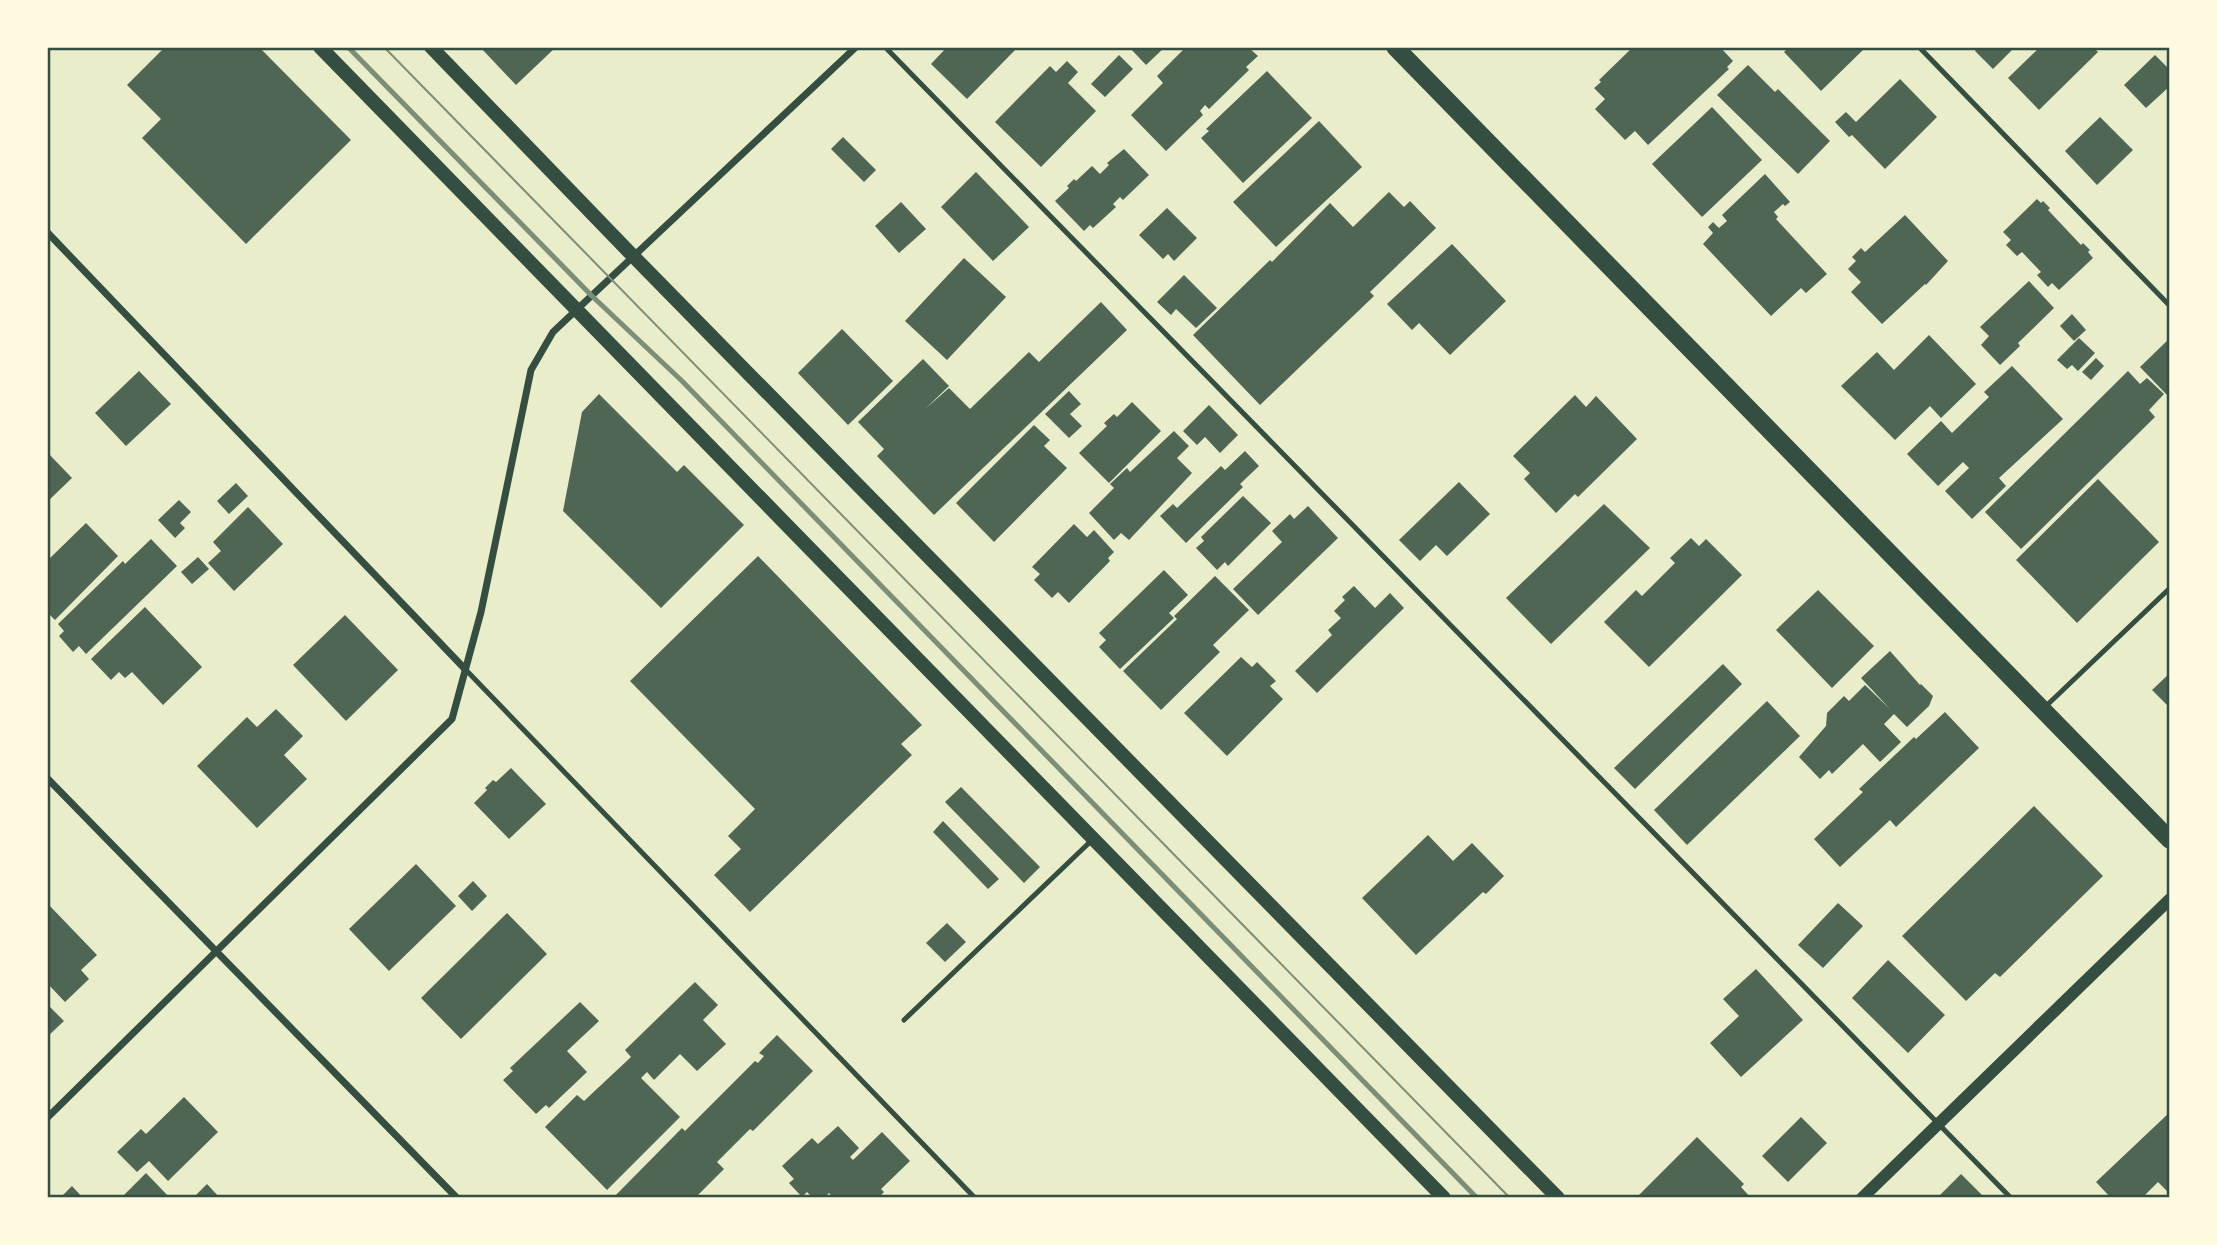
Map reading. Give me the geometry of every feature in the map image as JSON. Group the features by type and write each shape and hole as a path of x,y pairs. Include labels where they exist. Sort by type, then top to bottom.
{"main road":[{"path":"320,47 1444,1198"},
{"path":"431,47 1558,1198"},
{"path":"1395,47 2170,840"}],"street":[{"path":"47,1118 452,719 481,612 531,370 553,332 856,47"},
{"path":"47,232 464,668"},
{"path":"47,778 457,1198"},
{"path":"1862,1198 2170,899"}],"lane":[{"path":"885,47 2011,1198"},
{"path":"1919,47 2170,306"},
{"path":"2043,710 2170,588"},
{"path":"464,668 975,1198"},
{"path":"904,1020 1094,838"}],"building":[{"path":"165,47 259,47 351,140 246,244 142,138 161,119 127,85"},
{"path":"480,47 556,47 516,85"},
{"path":"947,47 1018,47 967,99 931,64"},
{"path":"1129,47 1165,47 1146,65"},
{"path":"1186,47 1248,47 1258,56 1246,67 1249,70 1209,109 1205,105 1200,111 1203,115 1166,151 1131,115 1163,83 1157,76"},
{"path":"1633,47 1720,47 1733,61 1727,67 1729,69 1648,145 1635,131 1625,140 1595,109 1605,99 1594,88"},
{"path":"1789,47 1866,47 1821,91 1784,52"},
{"path":"1978,47 2015,47 1993,69 1975,51"},
{"path":"2040,47 2093,47 2098,52 2039,110 2008,78"},
{"path":"1119,55 1133,69 1105,97 1091,84"},
{"path":"2155,55 2170,70 2170,86 2146,108 2124,85"},
{"path":"1067,61 1078,72 1068,83 1096,111 1041,167 995,122 1050,66 1056,72"},
{"path":"1748,65 1775,92 1778,89 1830,141 1798,174 1717,95"},
{"path":"1267,71 1312,118 1243,183 1201,138 1209,131 1206,129"},
{"path":"1900,79 1937,117 1885,169 1852,135 1849,137 1835,122 1846,112 1856,122"},
{"path":"1712,107 1762,160 1702,217 1652,164"},
{"path":"2100,117 2133,150 2097,185 2065,151"},
{"path":"1319,121 1362,167 1276,247 1233,202"},
{"path":"843,137 876,170 864,182 831,149"},
{"path":"1124,149 1149,175 1123,200 1120,197 1113,204 1116,207 1093,228 1090,225 1084,231 1055,201 1074,179 1076,181 1092,166 1100,174 1109,165 1107,163"},
{"path":"976,172 1029,227 993,261 941,207"},
{"path":"1765,174 1790,202 1774,212 1778,217 1776,219 1827,274 1806,293 1801,288 1771,316 1703,244 1713,233 1708,227 1713,222 1719,228 1727,221 1722,215"},
{"path":"1389,192 1404,207 1410,201 1436,228 1370,292 1374,296 1260,405 1193,335 1270,260 1272,262 1330,203 1353,227"},
{"path":"2037,199 2041,203 2043,201 2081,245 2083,243 2090,250 2088,252 2093,258 2059,290 2052,283 2048,287 2037,275 2041,272 2022,252 2017,256 2006,245 2011,240 2003,232"},
{"path":"901,202 926,229 899,253 875,226"},
{"path":"1167,208 1197,238 1174,261 1168,254 1163,259 1139,235"},
{"path":"1905,215 1948,261 1926,285 1882,324 1851,292 1861,282 1848,269 1856,261 1852,257 1861,248 1865,252"},
{"path":"1452,244 1506,301 1450,355 1419,323 1412,330 1387,304"},
{"path":"964,258 1006,297 947,360 905,321"},
{"path":"1184,275 1217,308 1196,328 1176,309 1171,315 1157,302"},
{"path":"2029,281 2054,308 2000,365 1981,345 1989,336 1980,327"},
{"path":"1101,302 1127,330 934,515 877,456 884,449 858,422 923,359 949,386 925,409 949,388 970,409 1029,352 1039,362"},
{"path":"2072,314 2086,330 2074,341 2060,326"},
{"path":"842,329 893,381 848,425 798,373"},
{"path":"1929,335 1976,384 1941,418 1930,406 1895,440 1841,386 1877,352 1894,370"},
{"path":"2079,338 2095,353 2078,371 2072,365 2067,369 2057,360"},
{"path":"2170,338 2170,394 2168,396 2140,367"},
{"path":"2096,358 2104,366 2091,380 2082,372"},
{"path":"2012,366 2063,419 1999,478 2006,486 1972,519 1945,491 1969,468 1963,462 1938,486 1907,454 1941,421 1952,433 1989,397 1984,392"},
{"path":"139,371 171,404 126,446 95,413"},
{"path":"2128,371 2140,384 2147,378 2164,394 2149,410 2155,417 2021,549 1985,512"},
{"path":"1069,391 1081,404 1070,414 1082,426 1069,438 1045,414"},
{"path":"599,394 677,472 684,465 744,525 661,608 563,511 582,412"},
{"path":"1575,395 1586,407 1596,396 1637,439 1578,497 1575,494 1556,513 1524,479 1530,473 1513,456"},
{"path":"1132,402 1161,431 1109,483 1079,453 1107,426 1104,423 1114,414 1117,417"},
{"path":"1209,405 1238,435 1220,453 1205,437 1197,445 1183,431"},
{"path":"1034,425 1050,440 1044,446 1067,468 994,542 956,503"},
{"path":"1174,431 1189,446 1177,458 1192,473 1129,540 1121,533 1114,540 1089,513 1114,488 1110,484 1127,468 1130,472"},
{"path":"1245,451 1259,466 1240,484 1243,487 1186,543 1160,516 1173,504 1177,508 1221,466 1225,470"},
{"path":"47,452 72,478 47,502"},
{"path":"2098,479 2159,542 2077,623 2016,560"},
{"path":"1459,482 1490,514 1447,556 1436,545 1420,561 1399,540"},
{"path":"236,483 248,496 229,514 217,501"},
{"path":"1243,496 1271,523 1228,566 1225,562 1217,570 1196,548 1204,541 1201,537"},
{"path":"179,500 191,512 180,523 185,528 175,538 158,520"},
{"path":"1604,504 1650,548 1551,644 1506,598"},
{"path":"1308,506 1338,538 1258,615 1233,589 1282,542 1272,531 1290,514 1294,519"},
{"path":"248,507 283,544 234,591 208,563 221,551 213,542"},
{"path":"86,523 118,556 55,620 50,615 47,617 47,561"},
{"path":"1074,524 1087,537 1094,530 1114,552 1108,558 1110,561 1069,603 1058,592 1052,598 1034,580 1040,574 1032,567"},
{"path":"1691,538 1699,546 1706,539 1742,575 1649,667 1604,622 1636,590 1642,596 1675,563 1670,558"},
{"path":"151,539 177,566 86,654 79,646 73,652 59,636 64,631 58,624 123,561 125,564"},
{"path":"758,556 922,725 901,744 912,755 750,912 714,875 741,849 728,836 755,809 630,681"},
{"path":"198,557 209,569 192,584 181,572"},
{"path":"1164,570 1188,595 1169,613 1174,618 1120,669 1099,647 1106,640 1099,633"},
{"path":"1215,576 1249,610 1213,645 1220,652 1161,710 1123,671 1177,619 1174,616"},
{"path":"1354,586 1375,608 1390,593 1404,608 1317,693 1295,671 1332,635 1328,630 1341,618 1334,611 1345,600 1342,597"},
{"path":"1818,590 1874,646 1832,688 1776,630"},
{"path":"145,607 202,667 163,705 132,672 125,678 119,672 111,680 91,659"},
{"path":"345,615 398,670 346,721 293,665"},
{"path":"1890,651 1933,696 1929,706 1907,727 1894,714 1884,724 1901,742 1880,762 1863,744 1832,774 1829,770 1820,779 1799,757 1826,726 1827,713 1844,696 1849,701 1865,685 1890,709 1861,678"},
{"path":"1241,657 1252,667 1257,662 1276,681 1270,686 1283,699 1227,756 1184,713"},
{"path":"1723,664 1742,684 1635,789 1614,768"},
{"path":"2170,673 2170,708 2152,690"},
{"path":"1767,701 1800,736 1687,845 1654,810"},
{"path":"276,709 303,736 284,755 307,779 257,828 197,766 247,717 257,727"},
{"path":"1945,712 1979,748 1896,827 1890,820 1840,867 1814,839 1863,792 1859,789"},
{"path":"511,768 546,804 509,839 474,803 493,780 496,782"},
{"path":"961,787 1040,867 1024,883 945,802"},
{"path":"2034,806 2103,876 2000,977 1995,973 1966,1001 1902,936"},
{"path":"943,821 999,879 988,889 933,832"},
{"path":"1428,835 1453,861 1472,843 1504,876 1486,894 1483,892 1416,955 1362,898"},
{"path":"416,864 456,906 389,971 349,929"},
{"path":"473,881 487,896 472,911 458,896"},
{"path":"47,903 97,955 81,970 89,979 65,1002 47,983"},
{"path":"1838,903 1863,926 1823,968 1798,945"},
{"path":"507,913 547,954 461,1039 421,998"},
{"path":"947,923 966,942 945,962 926,943"},
{"path":"1888,960 1945,1015 1908,1053 1852,998"},
{"path":"1756,969 1803,1020 1741,1077 1710,1043 1739,1016 1723,999"},
{"path":"695,982 718,1005 703,1020 726,1044 697,1071 680,1054 654,1080 647,1072 641,1078 680,1117 607,1190 545,1127 577,1095 584,1101 631,1057 625,1050"},
{"path":"580,1002 599,1021 567,1051 587,1072 549,1108 546,1105 536,1114 503,1080 513,1071 510,1068"},
{"path":"47,1004 64,1021 47,1037"},
{"path":"777,1035 813,1071 753,1131 750,1129 717,1162 724,1169 695,1198 613,1198 682,1128 685,1131 755,1061 758,1063 764,1056 759,1053"},
{"path":"184,1097 218,1132 168,1181 149,1161 137,1172 117,1152 141,1129 146,1134"},
{"path":"2170,1112 2170,1194 2158,1182 2142,1198 2111,1198 2096,1182"},
{"path":"1801,1117 1827,1143 1788,1182 1762,1156"},
{"path":"838,1126 859,1148 850,1157 853,1160 882,1132 910,1161 881,1189 884,1192 878,1198 833,1198 829,1193 824,1198 813,1198 807,1192 802,1197 789,1183 794,1179 782,1166 812,1138 818,1144"},
{"path":"1697,1137 1744,1184 1741,1187 1751,1198 1636,1198"},
{"path":"146,1173 170,1198 121,1198"},
{"path":"1961,1174 1985,1198 1937,1198"},
{"path":"207,1184 220,1198 193,1198"},
{"path":"72,1186 83,1198 60,1198"}],"tram line":[{"path":"384,47 1510,1198"}],"railway":[{"path":"348,47 592,296 682,381 1477,1198"}]}
